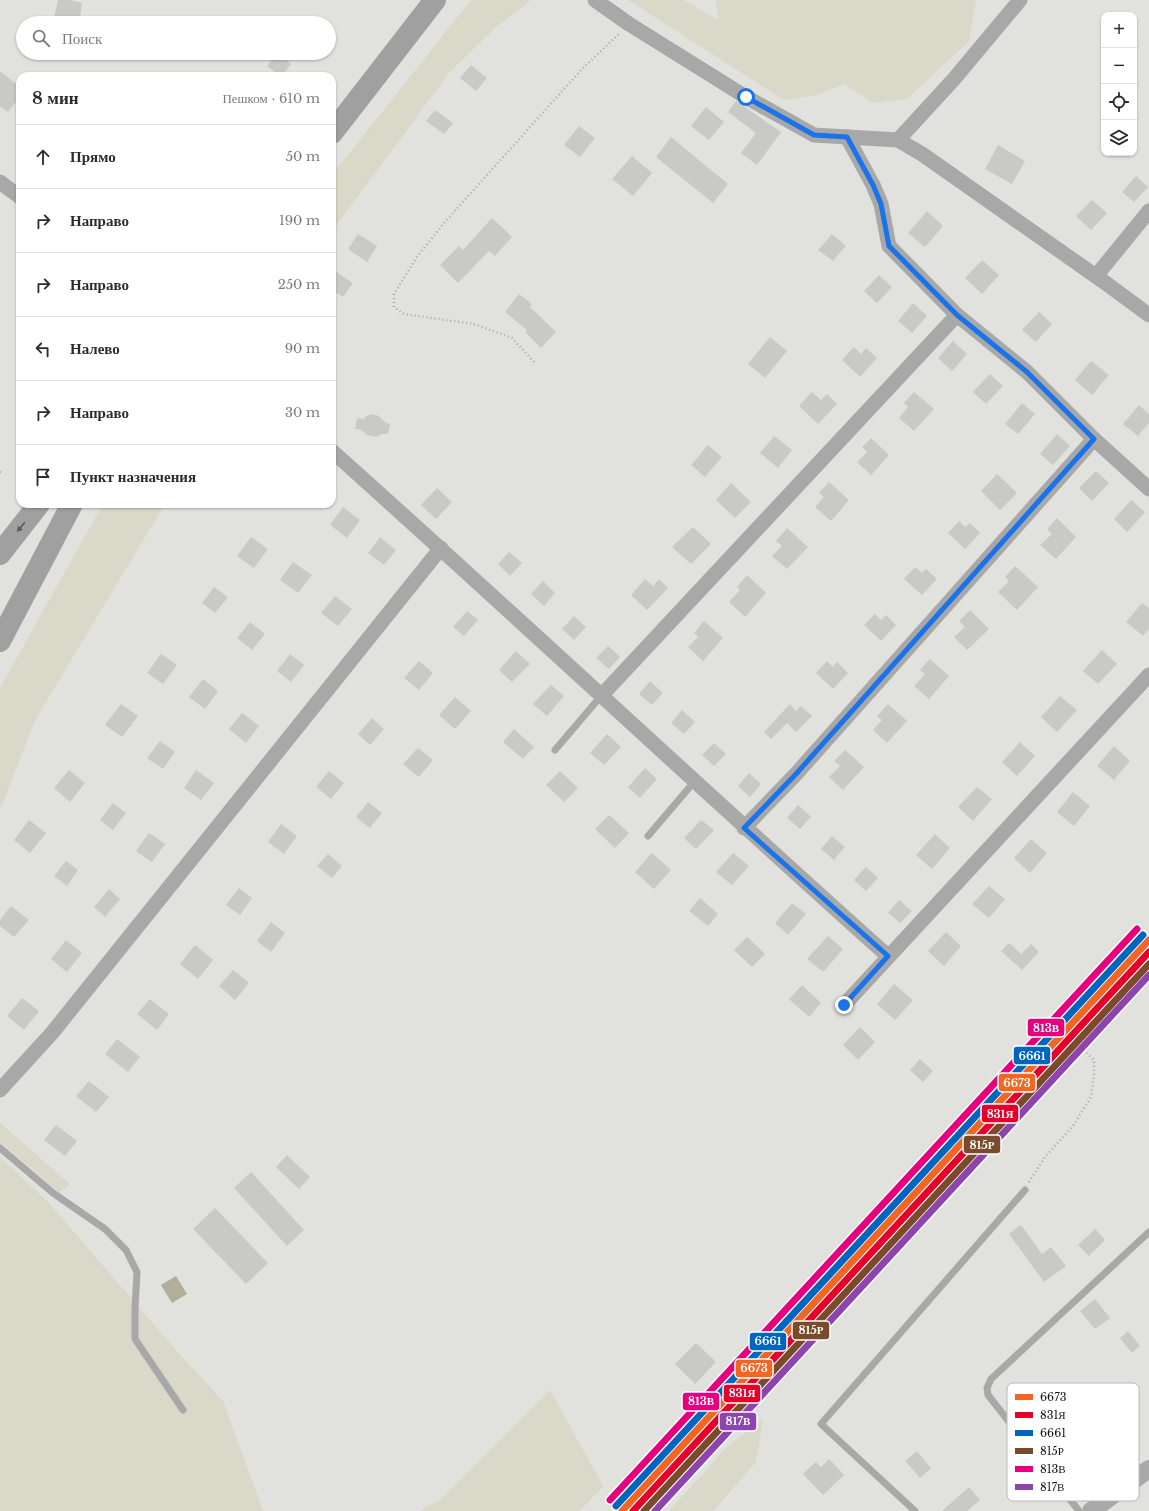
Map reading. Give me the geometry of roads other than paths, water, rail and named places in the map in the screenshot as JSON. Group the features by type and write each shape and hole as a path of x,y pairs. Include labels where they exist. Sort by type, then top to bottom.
{"main road":[{"path":"336,128 435,0"},
{"path":"0,554 36,508"},
{"path":"0,641 70,508"}],"street":[{"path":"595,0 629,24 746,97 814,135 898,140 922,154 1149,315"},
{"path":"898,140 954,79 1020,0"},
{"path":"847,137 873,185 881,204 889,246 957,315 1027,372 1094,439 1149,489"},
{"path":"0,182 16,194"},
{"path":"1096,276 1149,211"},
{"path":"602,696 957,315"},
{"path":"744,828 796,774 1094,439"},
{"path":"336,455 441,548 744,828 888,956"},
{"path":"0,1090 52,1033 441,548"},
{"path":"844,1005 1149,674"},
{"path":"1139,1476 1149,1469"},
{"path":"1091,1511 1105,1501"}],"lane":[{"path":"555,750 602,696"},
{"path":"648,836 694,782"},
{"path":"0,1148 53,1193 106,1229 126,1250 137,1272 135,1308 136,1339 182,1410"},
{"path":"915,1511 820,1424 1025,1190"},
{"path":"1007,1419 988,1395 987,1388 991,1378 1149,1232"},
{"path":"1071,1501 1079,1511"}]}
